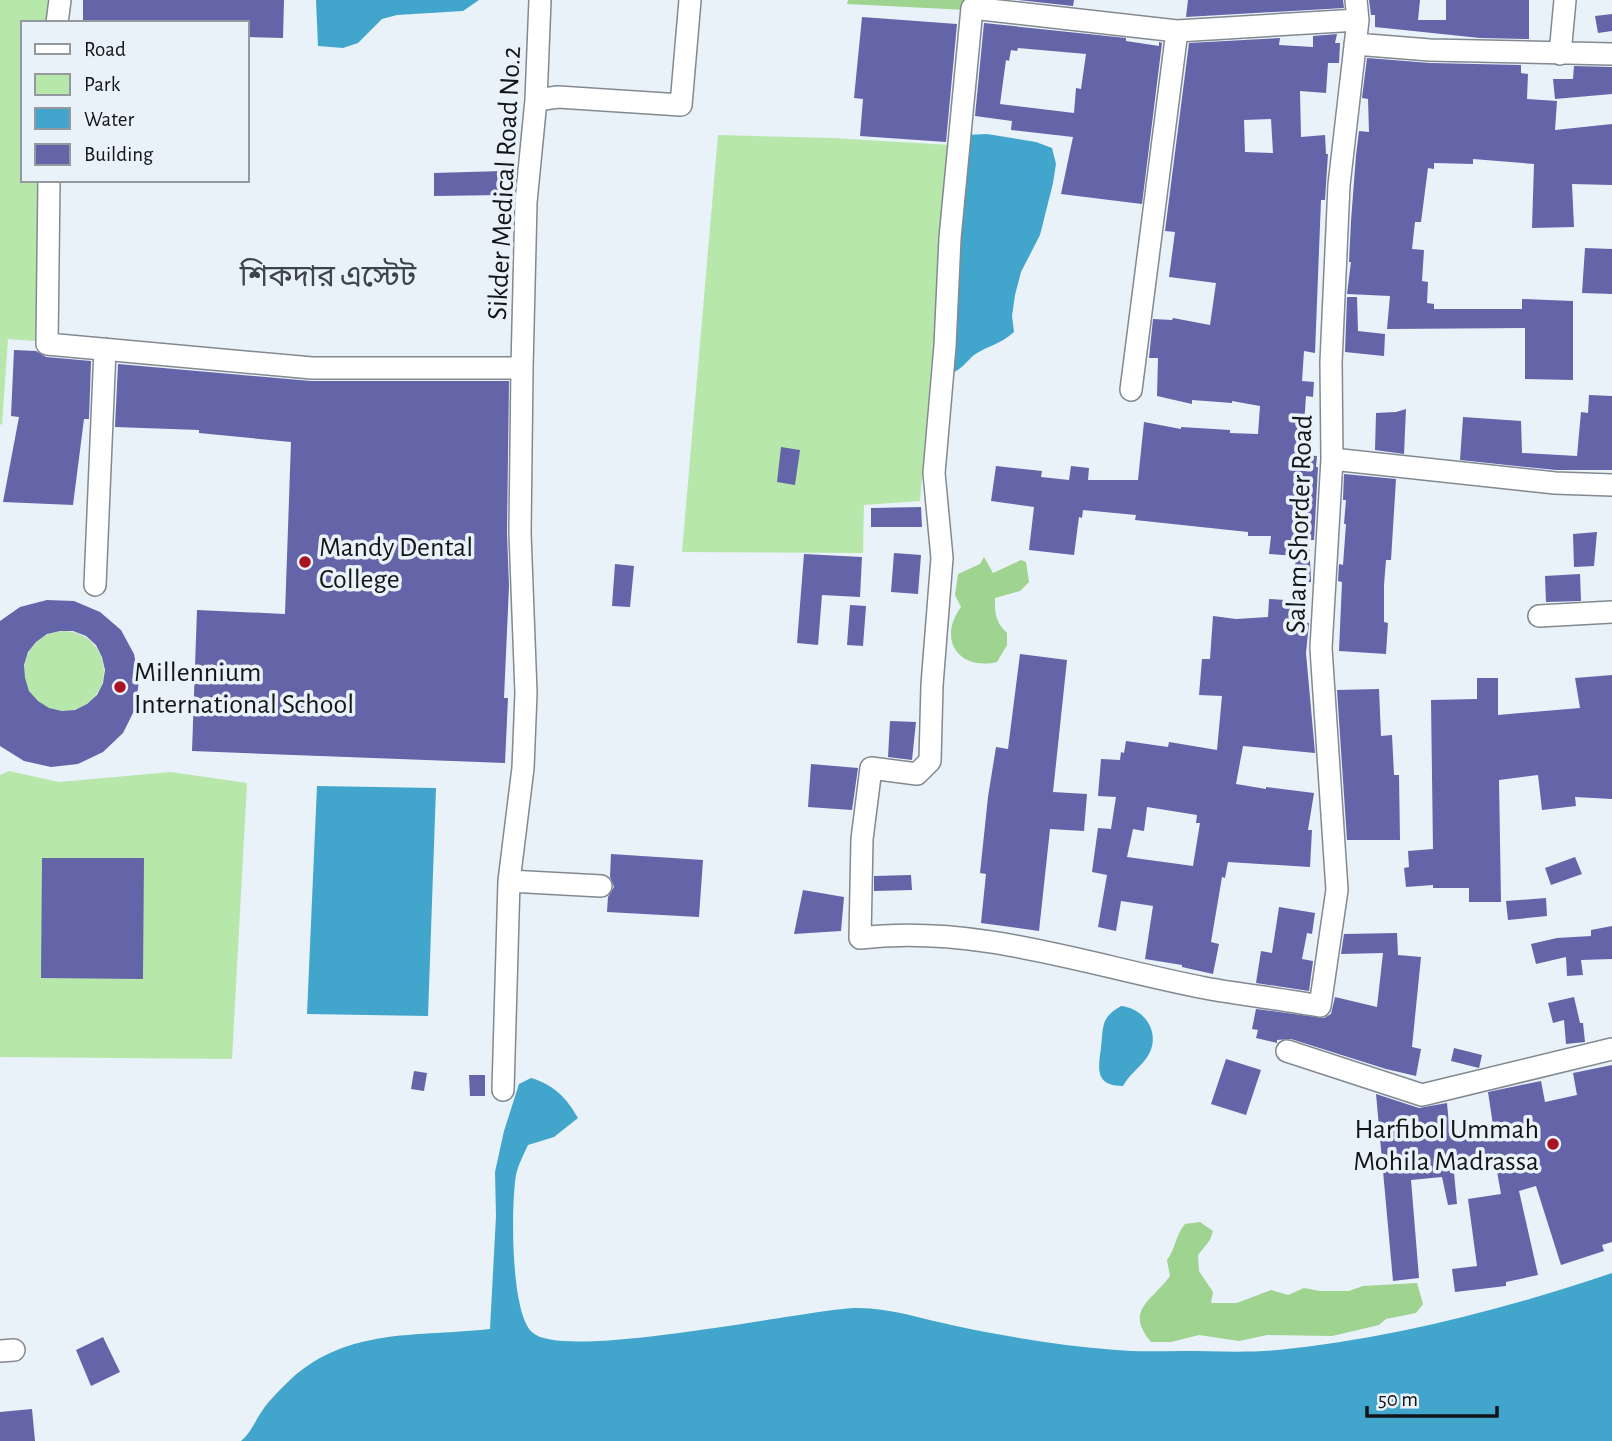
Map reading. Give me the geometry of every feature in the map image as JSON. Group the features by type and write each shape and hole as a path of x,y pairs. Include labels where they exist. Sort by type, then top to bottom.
{"street":[{"path":"57,21 61,0"},
{"name":"Sikder Medical Road No.2","path":"503,1090 509,881 523,768 526,693 520,533 522,368 526,202 536,100 540,0"},
{"path":"536,100 558,97 681,105 690,0"},
{"path":"1560,54 1564,0"},
{"name":"Salam Shorder Road","path":"1177,31 972,8 950,238 945,346 934,473 942,558 932,685 930,761 917,774 871,768 862,839 860,938 887,935 1017,945 1206,988 1320,1006 1337,890 1321,648 1332,459 1331,362 1339,185 1357,10"},
{"path":"1131,390 1177,31 1357,10"},
{"path":"1355,44 1430,50 1612,54"},
{"path":"49,182 47,344 312,368 522,368"},
{"path":"95,585 105,349"},
{"path":"1332,459 1544,482 1612,485"},
{"path":"1539,616 1612,612"},
{"path":"509,881 601,886"},
{"path":"1287,1051 1422,1095 1612,1049"}],"green space":[{"path":"0,0 58,0 54,21 21,21 21,182 43,182 35,341 8,339 2,425"},
{"path":"848,0 963,0 967,10 847,4"},
{"path":"718,135 950,145 920,501 864,505 863,553 682,552"},
{"path":"984,557 993,573 1021,560 1026,562 1029,582 1020,591 995,598 996,617 1007,633 1007,645 997,662 984,664 972,662 956,650 951,631 961,607 955,595 958,574 980,564"},
{"path":"64,631 79,634 92,643 101,656 104,671 101,686 92,699 79,708 64,711 49,708 36,699 27,686 24,671 27,656 36,643 49,634"},
{"path":"9,771 59,782 171,772 247,783 232,1059 0,1057 0,775"},
{"path":"1200,1222 1213,1231 1210,1240 1198,1255 1199,1271 1213,1292 1211,1303 1237,1303 1271,1290 1288,1295 1304,1288 1349,1291 1363,1286 1417,1283 1423,1304 1416,1313 1386,1319 1379,1325 1332,1336 1267,1335 1239,1341 1199,1335 1171,1342 1151,1342 1143,1331 1140,1314 1149,1299 1170,1276 1167,1260 1182,1228 1185,1224"}],"water":[{"path":"316,0 479,0 463,11 397,15 382,19 358,43 343,48 318,46"},
{"path":"987,134 1036,142 1052,148 1056,164 1040,235 1021,272 1015,295 1012,316 1014,332 974,355 952,373 965,135"},
{"path":"317,786 436,788 428,1016 307,1014"},
{"path":"1121,1006 1131,1008 1145,1019 1150,1026 1153,1043 1145,1060 1123,1086 1107,1083 1100,1075 1099,1069 1104,1024 1110,1014"},
{"path":"531,1078 559,1093 578,1118 554,1137 528,1145 517,1171 513,1233 516,1283 525,1322 533,1333 554,1340 635,1338 826,1311 867,1308 1055,1344 1140,1351 1266,1351 1363,1338 1447,1321 1531,1299 1612,1273 1612,1441 241,1441 268,1402 291,1379 313,1362 336,1350 385,1338 490,1329 496,1216 495,1172 504,1131 519,1084"}],"building":[{"path":"83,0 284,0 283,38 248,37 248,21 83,21"},
{"path":"1018,0 1074,0 1073,6"},
{"path":"1188,0 1343,0 1344,8 1186,17"},
{"path":"1369,0 1420,0 1418,20 1446,20 1446,0 1529,0 1529,39 1480,38 1375,27 1375,15 1371,15"},
{"path":"1612,14 1612,31 1598,33 1595,16"},
{"path":"862,17 957,24 946,142 860,136 863,99 854,98"},
{"path":"984,23 1126,38 1126,41 1159,46 1159,42 1162,43 1142,204 1061,194 1073,137 1011,130 1012,121 975,116","holes":["1018,48 1086,54 1081,89 1076,88 1074,113 1000,104 1006,60 1009,61 1011,50 1017,51"]},
{"path":"1337,34 1335,43 1340,43 1339,63 1328,63 1326,93 1300,91 1301,137 1325,135 1328,154 1325,200 1321,200 1315,353 1304,351 1302,381 1314,382 1313,397 1306,396 1304,425 1298,425 1305,455 1317,456 1318,467 1314,540 1309,540 1311,582 1296,583 1295,556 1269,554 1271,536 1248,536 1248,532 1135,520 1136,515 1083,510 1082,518 1079,517 1074,555 1029,550 1034,507 991,501 996,466 1042,471 1041,477 1069,480 1071,466 1089,468 1088,480 1138,480 1144,422 1181,429 1230,430 1230,433 1258,434 1260,406 1232,401 1192,400 1192,404 1157,396 1158,358 1149,358 1153,319 1173,318 1210,325 1216,283 1169,277 1175,232 1165,231 1189,43 1280,38 1279,45 1313,47 1313,36","holes":["1271,119 1273,153 1245,152 1244,120"]},
{"path":"1367,58 1430,63 1521,65 1521,73 1528,74 1527,99 1557,101 1555,130 1612,124 1612,185 1572,184 1574,227 1532,228 1534,164 1473,159 1473,164 1434,163 1434,169 1428,168 1421,222 1415,222 1412,249 1424,250 1422,281 1428,282 1427,303 1434,304 1434,309 1522,309 1522,299 1573,301 1573,380 1525,379 1525,328 1387,329 1390,296 1347,294 1359,131 1369,132 1368,99 1362,98"},
{"path":"1574,66 1612,67 1612,94 1555,99 1553,79 1573,79"},
{"path":"502,171 503,195 434,196 434,173"},
{"path":"1585,248 1612,249 1612,294 1582,293"},
{"path":"1347,297 1357,297 1358,331 1385,334 1384,356 1345,352"},
{"path":"14,350 36,351 46,357 91,361 89,419 84,419 73,505 3,502 19,417 11,416"},
{"path":"118,364 311,381 509,381 509,586 504,698 508,698 505,763 192,751 197,610 285,614 291,442 199,433 199,430 115,427"},
{"path":"1589,395 1612,396 1612,470 1556,470 1460,460 1463,417 1521,421 1522,453 1577,456 1581,412 1588,413"},
{"path":"1406,409 1404,454 1375,450 1376,413"},
{"path":"781,447 800,450 795,485 777,482"},
{"path":"1344,474 1396,479 1391,560 1386,560 1384,585 1384,622 1388,623 1386,654 1339,651 1342,582 1338,581 1339,564 1343,565 1346,524"},
{"path":"921,507 922,527 871,527 871,508"},
{"path":"1597,532 1594,566 1574,567 1573,534"},
{"path":"894,553 921,555 918,594 891,592"},
{"path":"804,554 862,557 860,597 822,595 818,645 797,643"},
{"path":"615,564 634,566 630,607 612,606"},
{"path":"1580,574 1581,601 1546,602 1545,576"},
{"path":"1269,599 1301,601 1300,622 1309,623 1306,653 1315,753 1243,746 1236,784 1314,793 1308,830 1312,830 1310,867 1228,862 1225,878 1222,877 1211,942 1219,944 1213,974 1182,965 1145,959 1153,906 1121,901 1116,931 1098,927 1107,875 1092,872 1098,828 1111,829 1116,797 1098,796 1101,759 1120,760 1126,741 1168,747 1169,742 1217,750 1222,696 1199,695 1202,659 1210,659 1213,616 1236,619 1268,617","holes":["1147,807 1197,815 1196,823 1200,823 1193,866 1127,857 1133,829 1144,831"]},
{"name":"Millennium International School","path":"47,600 74,601 100,612 121,630 134,654 139,681 135,709 123,733 103,752 78,764 51,767 24,761 0,746 0,621 20,607","holes":["73,631 86,636 96,645 105,670 97,695 75,710 62,711 49,708 29,691 24,665 28,652 47,634"]},
{"path":"850,605 866,606 863,646 847,645"},
{"path":"1020,654 1067,660 1053,792 1087,794 1084,831 1050,829 1039,931 981,923 986,874 980,873 988,797 996,747 1008,749"},
{"path":"1612,675 1612,799 1575,797 1576,806 1542,810 1538,775 1499,780 1501,902 1469,902 1469,888 1433,888 1433,885 1406,887 1404,868 1409,867 1408,851 1433,849 1431,700 1477,699 1477,678 1498,678 1498,715 1580,708 1575,678"},
{"path":"1379,689 1381,736 1392,735 1394,775 1399,775 1400,840 1347,840 1337,690"},
{"path":"890,721 916,722 912,760 888,757"},
{"path":"811,764 858,768 852,810 808,807"},
{"path":"611,854 703,860 699,917 607,912 608,897 614,887 610,877"},
{"path":"1575,857 1582,874 1551,885 1545,868"},
{"path":"42,858 144,858 143,979 41,978"},
{"path":"911,875 912,890 874,891 874,876"},
{"path":"803,890 844,897 841,931 794,934"},
{"path":"1546,898 1547,916 1508,920 1506,901"},
{"path":"1279,907 1315,913 1312,934 1307,933 1302,959 1313,961 1309,991 1256,983 1261,951 1272,953"},
{"path":"1612,926 1612,959 1581,960 1583,975 1567,976 1566,957 1536,964 1531,944 1557,938 1591,936 1591,930"},
{"path":"1397,933 1398,955 1421,957 1412,1047 1421,1049 1416,1076 1291,1039 1277,1040 1277,1043 1256,1038 1258,1030 1252,1029 1256,1009 1324,1018 1331,1014 1335,997 1377,1007 1383,953 1341,954 1344,934"},
{"path":"1574,997 1580,1023 1583,1023 1585,1042 1566,1044 1564,1020 1553,1023 1548,1003"},
{"path":"1454,1048 1482,1055 1479,1068 1451,1061"},
{"path":"1226,1059 1261,1070 1246,1115 1211,1104"},
{"path":"1612,1065 1612,1242 1602,1245 1604,1251 1561,1265 1536,1186 1519,1191 1538,1275 1506,1282 1506,1286 1455,1292 1452,1269 1477,1266 1468,1199 1501,1194 1496,1166 1454,1173 1457,1204 1448,1205 1442,1177 1411,1180 1419,1278 1393,1281 1376,1094 1419,1108 1447,1103 1450,1135 1493,1125 1488,1092 1541,1081 1545,1102 1577,1095 1573,1073"},
{"path":"414,1071 427,1073 424,1091 411,1089"},
{"path":"469,1075 485,1075 485,1096 470,1096"},
{"path":"103,1337 120,1372 91,1386 76,1350"},
{"path":"32,1409 35,1441 0,1441 0,1412"}],"place":[{"name":"Mandy Dental College","path":"305,562"},
{"name":"Millennium International School","path":"120,687"},
{"name":"Harfibol Ummah Mohila Madrassa","path":"1553,1144"}],"district":[{"name":"শিকদার এস্টেট","path":"328,276"}]}
